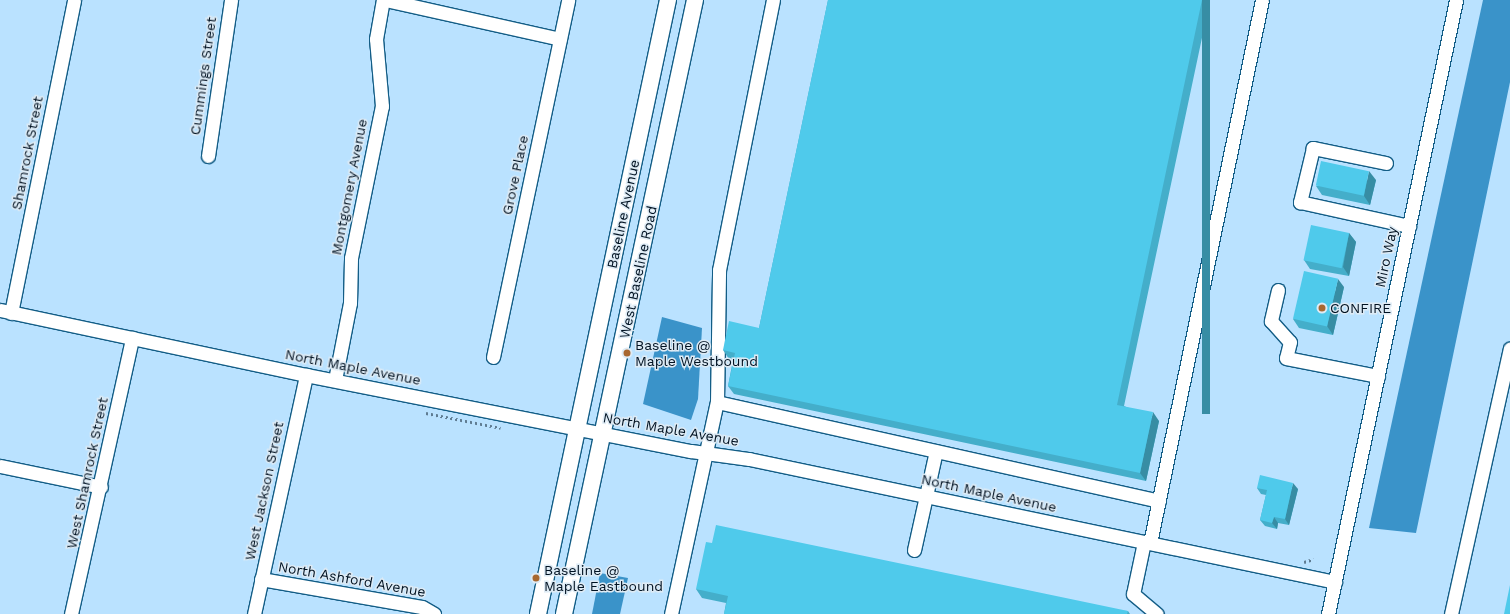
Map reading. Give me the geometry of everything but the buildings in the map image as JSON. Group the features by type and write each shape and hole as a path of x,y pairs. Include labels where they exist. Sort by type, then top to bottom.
{"main road":[{"name":"Baseline Avenue","path":"578,428 668,0"},
{"name":"West Baseline Road","path":"564,614 696,0"},
{"path":"538,614 578,428"}],"street":[{"name":"Shamrock Street","path":"6,311 74,0"},
{"name":"Cummings Street","path":"208,156 231,0"},
{"path":"385,0 560,38"},
{"name":"Montgomery Avenue","path":"335,380 350,303 351,258 382,106 376,39 385,0"},
{"name":"Grove Place","path":"493,357 568,0"},
{"path":"671,614 717,402 719,270 773,0"},
{"path":"1157,614 1133,594 1159,501 1262,0"},
{"name":"Miro Way","path":"1328,614 1456,0"},
{"path":"1386,163 1313,148 1300,202 1409,226"},
{"path":"1278,290 1271,321 1290,342 1286,358 1378,376"},
{"name":"North Maple Avenue","path":"6,311 335,380 705,453 749,459 1335,582"},
{"name":"West Shamrock Street","path":"71,614 101,487 132,338"},
{"path":"1451,614 1510,348"},
{"name":"West Jackson Street","path":"254,614 306,374"},
{"path":"717,402 1159,501"},
{"path":"914,550 936,451"},
{"path":"0,466 101,487"},
{"name":"North Ashford Avenue","path":"261,578 422,607 434,614"}],"water":[{"path":"1483,0 1510,0 1510,82 1416,533 1369,528"},
{"path":"662,317 702,328 698,399 691,420 643,404"},
{"path":"600,573 628,578 620,614 592,614"}],"place":[{"name":"CONFIRE","path":"1322,308"},
{"name":"Baseline @ Maple Westbound","path":"627,353"},
{"name":"Baseline @ Maple Eastbound","path":"536,578"}]}
